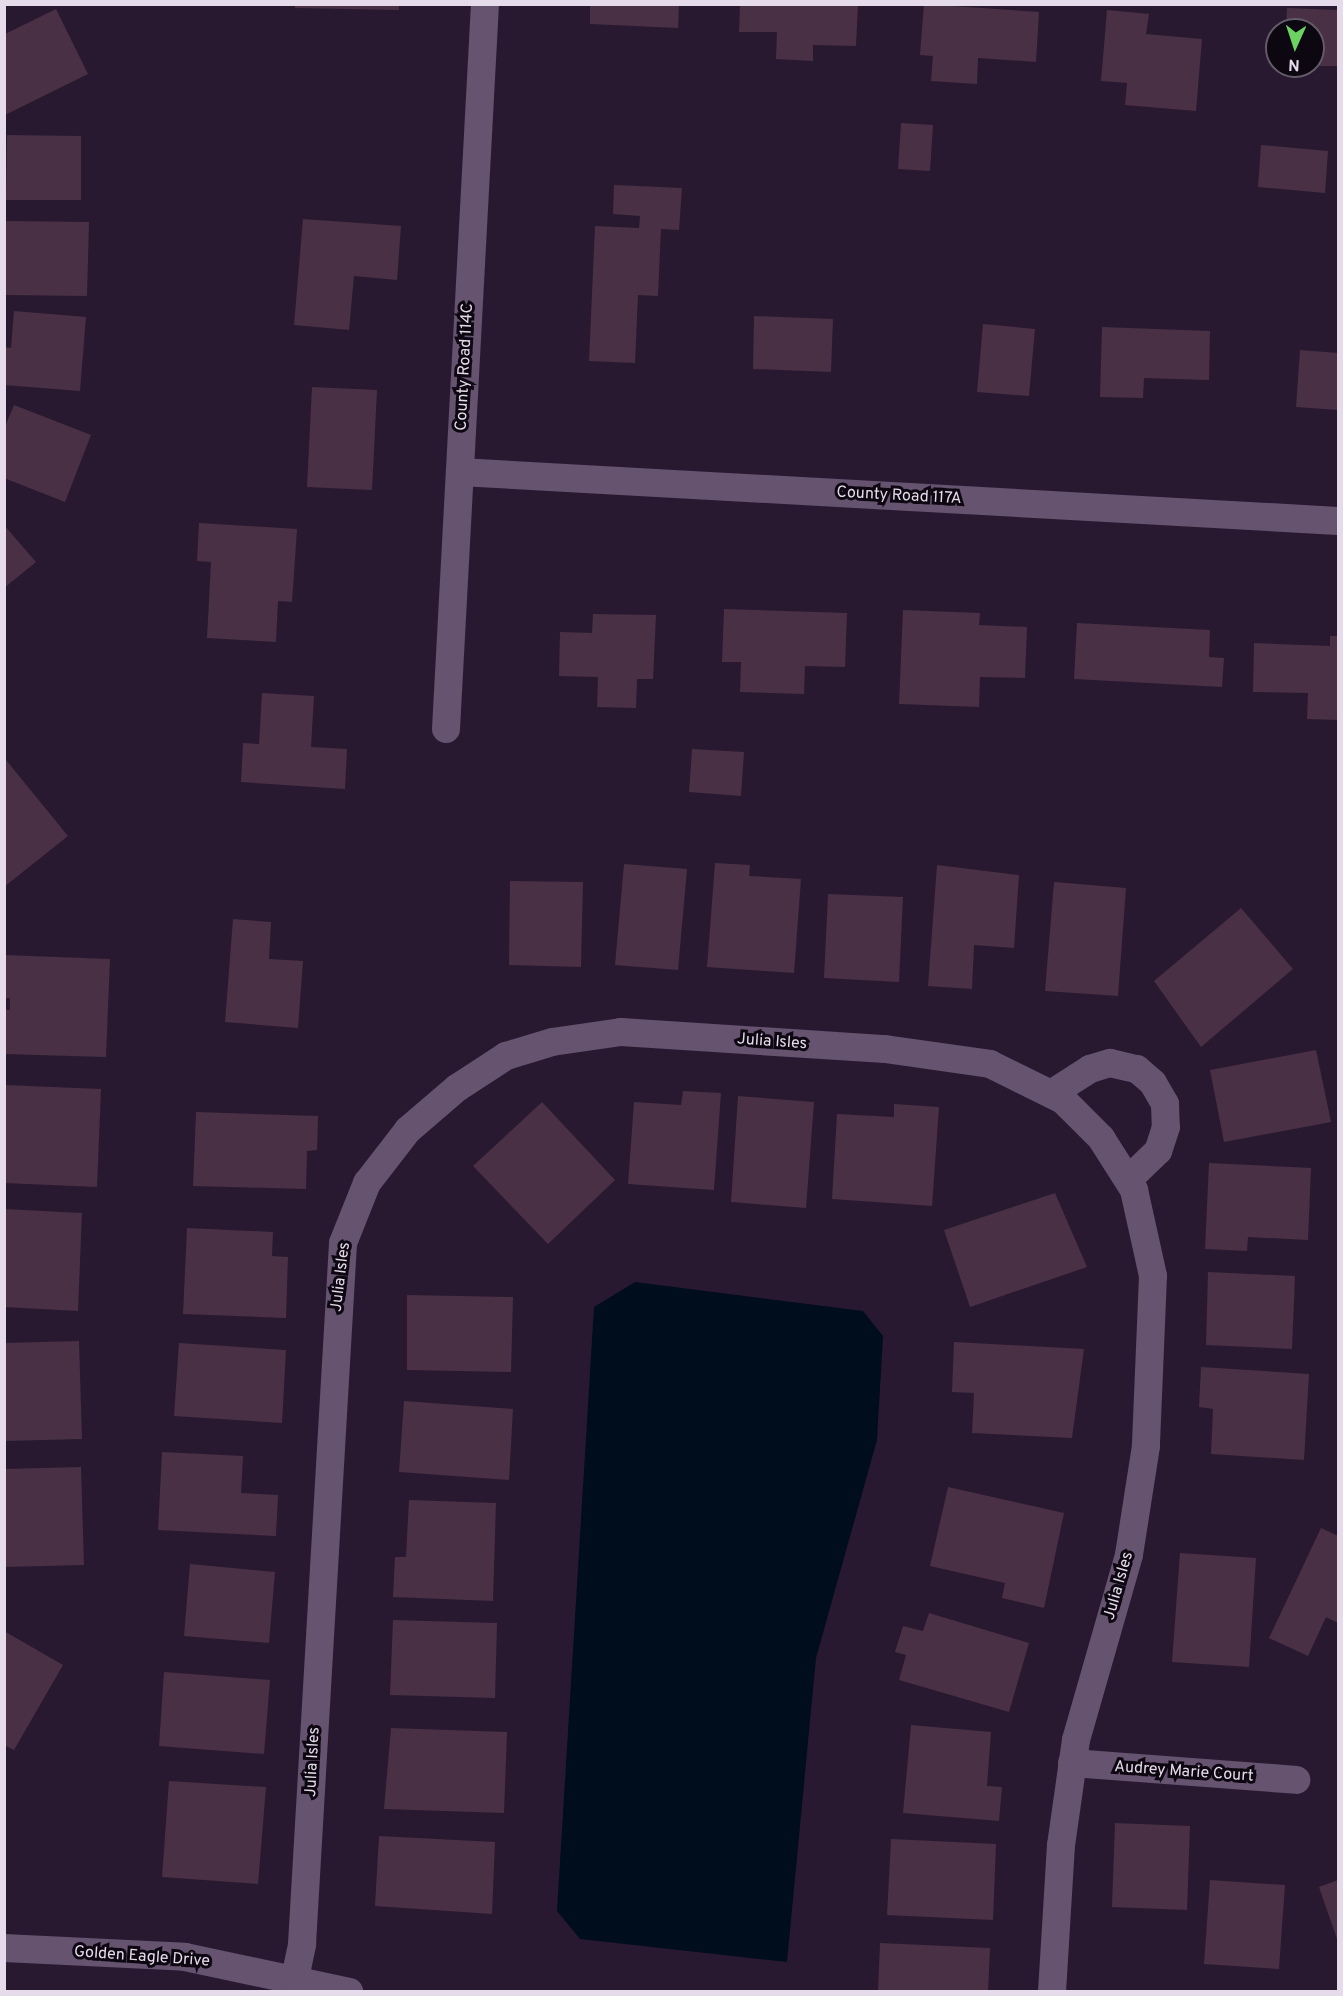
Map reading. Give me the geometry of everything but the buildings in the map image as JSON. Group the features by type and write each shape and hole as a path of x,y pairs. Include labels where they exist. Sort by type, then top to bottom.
{"street":[{"name":"County Road 114C","path":"446,729 485,4"},
{"name":"County Road 117A","path":"460,472 1338,521"},
{"name":"Julia Isles","path":"295,1978 302,1944 343,1243 367,1183 408,1130 457,1088 506,1056 552,1042 621,1032 966,1057 1054,1092 1082,1117 1129,1179 1142,1211 1153,1276 1146,1446 1129,1555 1092,1670 1072,1763 1052,1992"},
{"path":"1054,1092 1090,1068 1110,1063 1137,1069 1153,1083 1165,1104 1166,1127 1158,1151 1129,1179"},
{"name":"Audrey Marie Court","path":"1072,1763 1296,1780"},
{"name":"Golden Eagle Drive","path":"4,1948 185,1957 295,1978 349,1992"}],"water":[{"path":"635,1282 863,1311 883,1336 877,1440 816,1658 787,1962 580,1939 557,1911 594,1307"}]}
